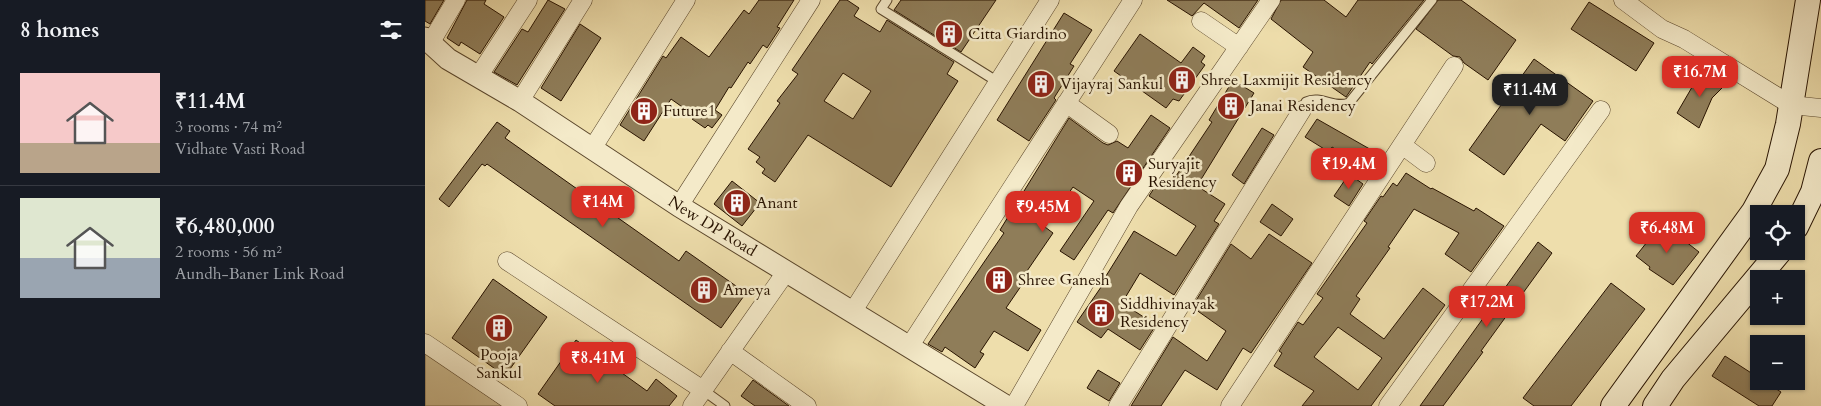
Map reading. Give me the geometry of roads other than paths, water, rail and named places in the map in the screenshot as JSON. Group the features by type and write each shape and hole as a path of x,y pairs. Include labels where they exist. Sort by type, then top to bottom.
{"main road":[{"path":"1613,406 1754,211 1777,170 1791,105 1809,0"},
{"path":"1805,208 1813,192 1821,161"},
{"path":"1655,406 1673,379 1772,260"}],"street":[{"path":"428,40 456,0"},
{"path":"478,77 528,0"},
{"path":"520,101 583,0"},
{"path":"592,149 686,0"},
{"path":"679,206 811,0"},
{"path":"909,347 1133,0"},
{"path":"1014,406 1129,206 1271,0"},
{"path":"1623,0 1662,29 1684,39 1791,105 1821,108"},
{"path":"853,312 998,82 1045,2"},
{"path":"1201,20 1239,47"},
{"name":"New DP Road","path":"428,40 448,59 520,101 679,206 1006,406"},
{"path":"1230,406 1454,66"},
{"path":"1066,103 1109,134"},
{"path":"1118,406 1302,110"},
{"path":"1387,406 1601,110"},
{"path":"1402,145 1426,163"},
{"path":"507,262 703,390"},
{"path":"691,406 786,272"},
{"path":"425,342 518,406"},
{"path":"730,351 807,406"}],"lane":[{"path":"887,0 881,9 998,82"},
{"path":"1302,110 1306,102 1317,98 1333,103 1349,103 1432,0"},
{"path":"703,390 725,406"}],"place":[{"name":"Citta Giardino","path":"949,34"},
{"name":"Shree Laxmijit Residency","path":"1182,80"},
{"name":"Vijayraj Sankul","path":"1041,84"},
{"name":"Janai Residency","path":"1231,106"},
{"name":"Future1","path":"644,111"},
{"name":"Suryajit Residency","path":"1129,173"},
{"name":"Anant","path":"737,203"},
{"name":"Shree Ganesh","path":"999,280"},
{"name":"Ameya","path":"704,290"},
{"name":"Siddhivinayak Residency","path":"1101,313"},
{"name":"Pooja Sankul","path":"499,328"}]}
